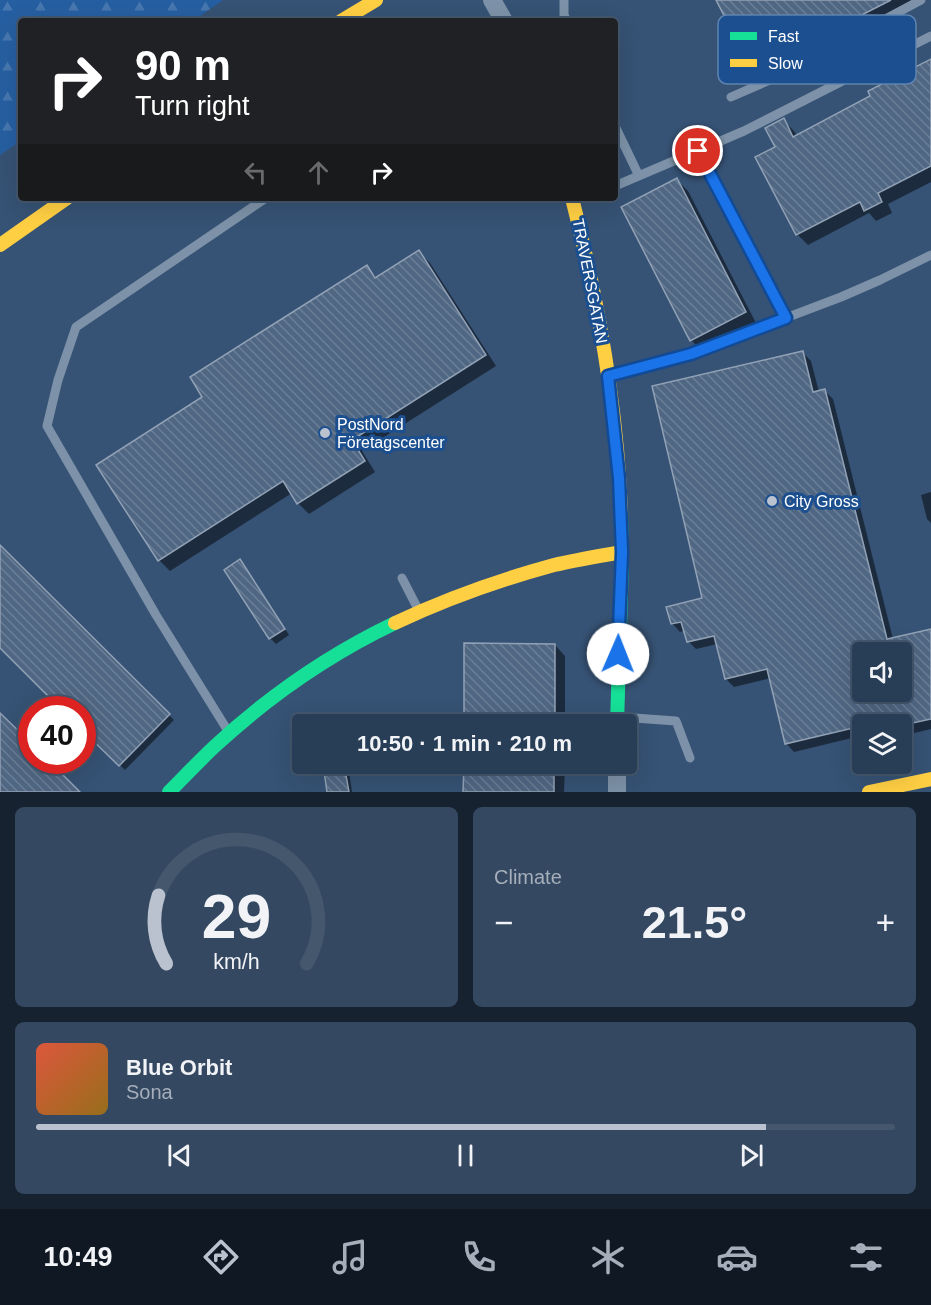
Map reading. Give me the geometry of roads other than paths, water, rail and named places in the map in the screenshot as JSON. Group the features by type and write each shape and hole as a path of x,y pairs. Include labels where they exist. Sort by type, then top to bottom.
{"street":[{"path":"346,18 376,0"},
{"path":"492,0 502,18"},
{"path":"0,245 63,201"},
{"name":"TRAVERSGATAN","path":"576,201 600,319 619,478 622,552 617,714"},
{"path":"169,792 230,732 288,686 365,637 419,611 490,583 578,559 622,552"},
{"path":"616,774 617,792"},
{"path":"869,792 931,779"}],"lane":[{"path":"564,0 566,18"},
{"path":"893,15 921,0"},
{"path":"916,44 931,36"},
{"path":"731,97 761,84"},
{"path":"618,185 754,126 837,84"},
{"path":"618,132 639,176"},
{"path":"698,151 786,318"},
{"path":"230,732 156,615 47,426 58,380 76,327 262,201"},
{"path":"608,376 691,354 880,280 931,255"},
{"path":"402,578 419,611"},
{"path":"637,721 676,720 690,758"}],"place":[{"name":"PostNord Företagscenter","path":"325,433"},
{"name":"City Gross","path":"772,501"}]}
